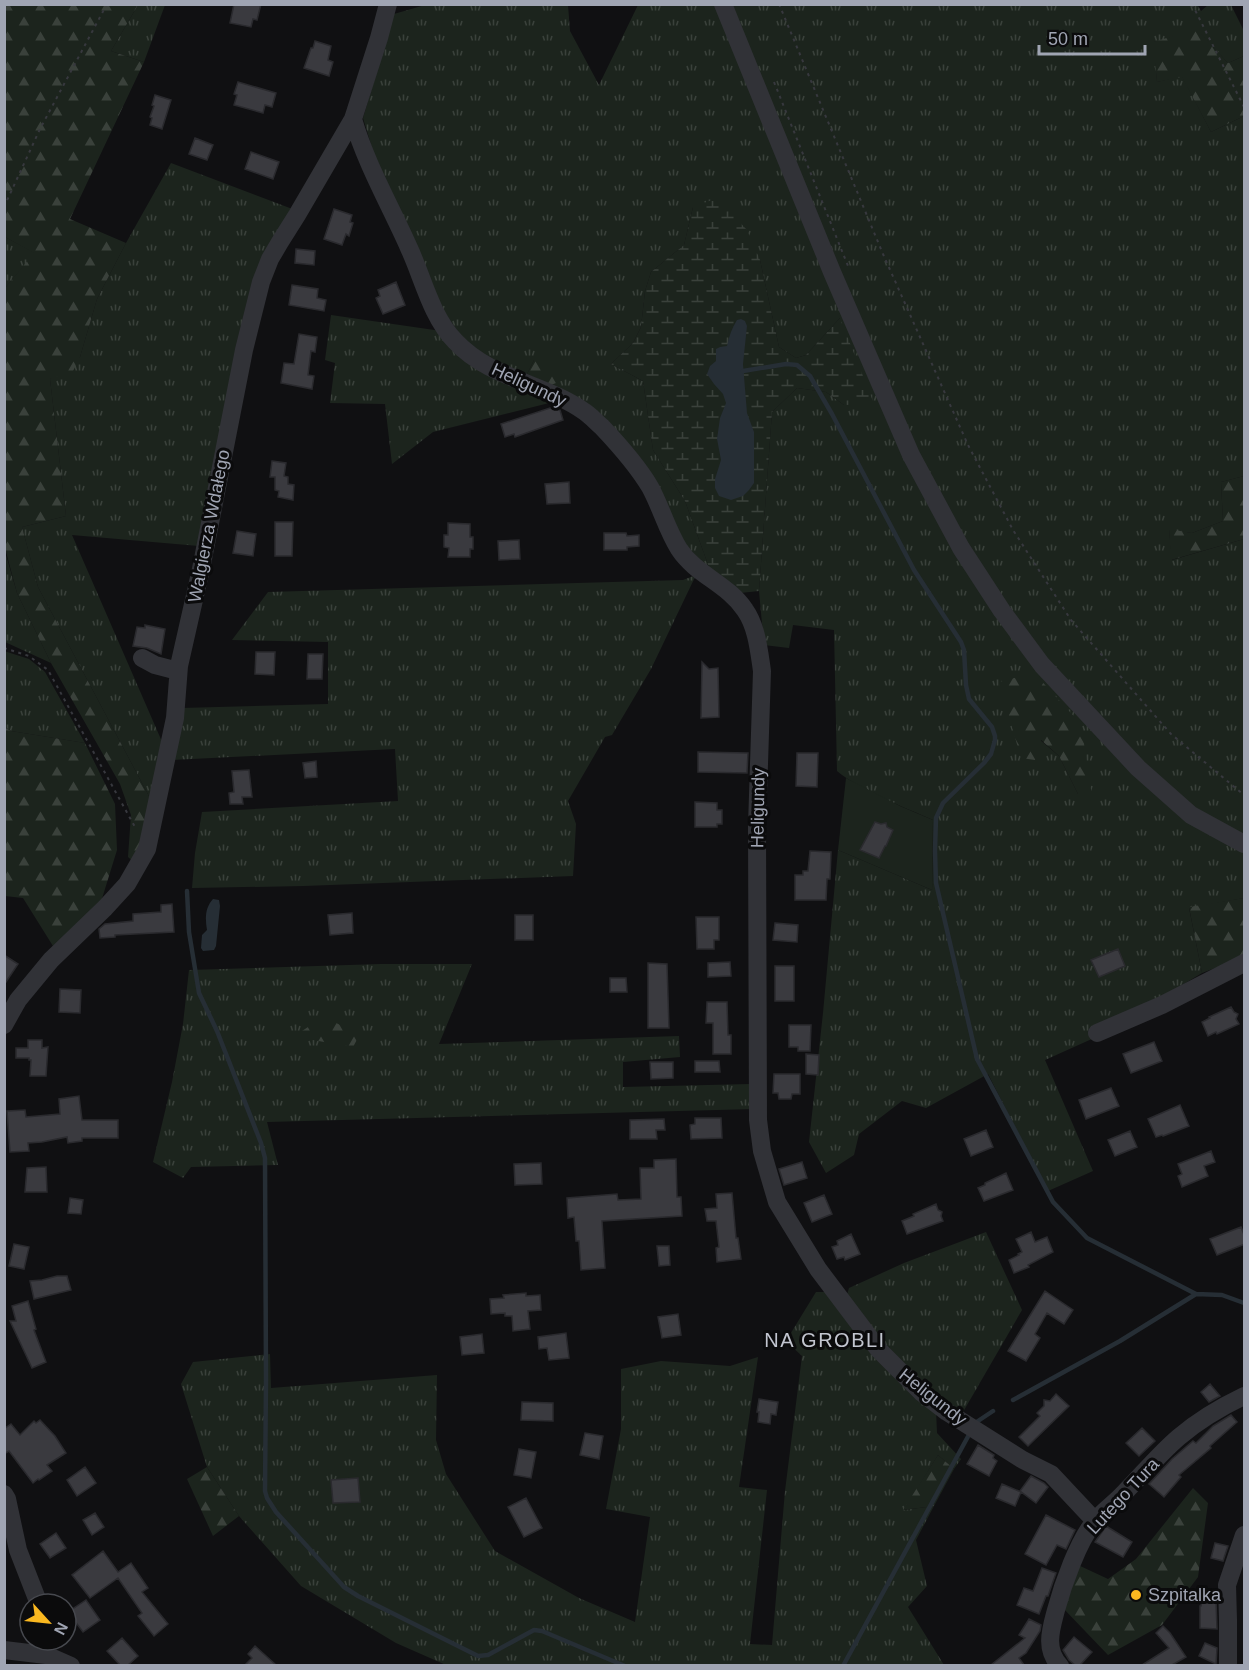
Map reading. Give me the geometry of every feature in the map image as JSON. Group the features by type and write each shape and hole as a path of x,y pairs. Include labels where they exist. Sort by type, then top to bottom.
{"street":[{"name":"Walgierza Wdałego","path":"4,1025 18,1000 51,960 127,884 147,849 175,718 178,671 201,569 244,350 261,282 270,259 352,119 388,4"},
{"path":"723,4 832,272 911,455 961,548 1042,665 1138,768 1191,815 1245,844"},
{"name":"Heligundy","path":"352,119 360,143 410,249 433,306 442,325 453,340 470,356 488,367 553,394 586,412 620,446 649,487 679,550 694,566 732,595 746,610 750,619 760,651 762,671 757,826 758,1120 762,1151 777,1202 834,1290 897,1370 947,1412 1023,1460 1051,1474 1095,1521"},
{"path":"142,658 155,665 178,671"},
{"path":"1097,1033 1162,1005 1245,963"},
{"name":"Lutego Tura","path":"1060,1665 1053,1658 1050,1642 1059,1597 1083,1539 1095,1521 1178,1438 1202,1420 1245,1396"},
{"path":"4,1494 18,1550 34,1592"},
{"path":"1228,1665 1227,1585 1245,1535"},
{"path":"52,1652 71,1665"}],"path":[{"path":"4,207 40,129 107,4"},
{"path":"778,4 883,254 968,445 1013,530 1071,620 1171,734 1245,795"},
{"path":"1192,4 1245,108"},
{"path":"770,74 851,273"},
{"path":"4,648 29,656 48,670 147,849"}],"green space":[{"path":"1197,4 1201,11 1208,5 1231,5 1244,31 1244,56 1228,63 1197,30 1154,42 1157,82 1182,76 1211,132 1244,116 1244,476 1221,482 1223,521 1192,533 1169,530 1172,560 1244,539 1244,898 1189,908 1202,973 1094,1038 1045,1060 1093,1171 1048,1191 988,1074 926,1108 902,1101 859,1134 854,1155 826,1173 809,1142 838,850 932,890 933,820 870,792 837,771 834,630 793,625 789,648 764,645 759,591 772,412 797,388 826,392 844,405 840,318 806,355 796,358 779,347 760,260 693,207 684,245 651,272 645,291 641,327 633,343 611,364 643,381 653,450 685,501 710,570 683,544 645,468 551,385 534,360 527,374 490,360 469,347 441,308 380,174 363,118 394,14 425,5 568,5 570,31 599,85 638,5","holes":["1081,724 1078,794 1059,756 1040,740"]},
{"path":"4,5 138,5 111,51 144,62 70,219 126,243 97,299 80,357 73,371 50,379 66,516 22,527 38,587 151,800 135,863 128,857 131,815 120,784 51,663 17,593 5,548 5,288 34,253 5,237"},
{"path":"138,5 165,5 144,62 111,51"},
{"path":"1197,29 1228,63 1244,56 1244,116 1211,132 1182,77 1157,82 1153,42"},
{"path":"171,163 295,210 274,239 199,546 72,535 163,744 151,800 38,587 22,527 66,516 50,379 80,357 97,299"},
{"path":"717,198 747,230 760,260 779,347 796,358 806,355 840,318 874,404 844,405 826,392 797,388 772,412 759,591 740,593 710,570 685,501 653,450 643,381 611,364 633,343 641,327 645,291 651,272 684,245 693,207"},
{"path":"5,237 35,253 5,288"},
{"path":"331,315 441,331 561,400 433,432 392,464 385,404 330,403 335,363 325,360"},
{"path":"557,356 566,379 551,385 527,374 534,360"},
{"path":"1244,476 1244,539 1171,560 1169,529 1192,533 1223,521 1221,482"},
{"path":"4,548 17,593 51,663 5,642"},
{"path":"696,575 651,669 612,735 605,737 568,801 576,824 573,876 192,888 202,812 398,801 395,749 172,760 182,708 328,704 328,642 232,640 268,592 683,580"},
{"path":"4,651 29,659 45,672 85,743 11,731 5,727"},
{"path":"1034,673 1081,724 1092,796 1078,794 1059,756 1041,740 1035,760 1021,758 999,682"},
{"path":"4,727 11,731 85,743 115,804 117,850 100,905 53,946 23,898 5,896"},
{"path":"846,778 933,820 932,890 838,850"},
{"path":"1244,898 1244,957 1202,973 1189,907"},
{"path":"381,964 472,964 439,1044 679,1036 680,1057 623,1062 623,1087 751,1084 754,1109 267,1122 278,1165 191,1167 183,1178 153,1162 183,1024 189,970"},
{"path":"323,1017 360,1034 353,1047 307,1039 302,1031"},
{"path":"986,1232 1022,1310 963,1412 922,1388 846,1298 849,1288 904,1263"},
{"path":"816,1292 826,1292 936,1411 937,1433 961,1459 954,1469 938,1455 904,1510 934,1506 916,1540 927,1586 908,1607 944,1665 446,1665 396,1643 301,1586 239,1516 207,1467 181,1384 193,1362 270,1354 271,1388 437,1375 436,1440 446,1474 495,1551 579,1598 635,1622 650,1517 606,1509 621,1429 621,1369 661,1361 730,1366 758,1357 739,1487 767,1490 750,1644 772,1645 785,1491 802,1356 786,1341"},
{"path":"938,1455 954,1469 934,1506 903,1510"},
{"path":"207,1467 239,1516 213,1536 187,1479"},
{"path":"1193,1488 1208,1503 1198,1577 1162,1625 1108,1655 1063,1608 1078,1565 1108,1579 1136,1559"}],"shaded area":[{"path":"741,319 747,326 743,364 747,413 754,432 754,483 743,496 731,500 719,496 715,488 715,479 721,460 717,439 720,418 726,403 723,394 707,374 710,366 716,361 716,349 727,346 737,320"},
{"path":"213,899 219,900 220,906 216,946 214,950 203,951 201,948 202,935 207,930 206,913"}],"building":[{"path":"234,4 261,4 257,20 253,19 251,27 230,23"},
{"path":"315,41 331,46 328,60 333,62 329,76 304,68"},
{"path":"238,82 276,93 272,107 265,105 263,113 234,105 237,95 234,94"},
{"path":"155,95 171,100 162,129 150,125"},
{"path":"195,138 213,145 207,160 189,154"},
{"path":"251,152 279,162 273,179 245,169"},
{"path":"334,209 352,215 350,222 353,223 349,236 346,234 342,245 324,239"},
{"path":"296,249 315,251 314,265 295,263"},
{"path":"396,282 405,305 383,314 376,298 380,296 378,290"},
{"path":"292,285 318,289 317,298 326,300 324,311 289,305"},
{"path":"299,334 317,337 315,352 311,351 308,375 314,376 312,389 281,383 284,363 294,364"},
{"path":"553,407 560,410 563,420 515,437 514,434 505,437 501,424"},
{"path":"272,461 286,463 284,476 288,477 288,484 294,485 293,500 278,497 279,491 275,490 275,477 270,477"},
{"path":"569,482 570,503 547,504 545,484"},
{"path":"275,522 293,522 292,556 275,556"},
{"path":"448,523 470,524 473,549 470,549 470,557 448,557 449,548 444,547 444,535 448,535"},
{"path":"237,531 256,534 253,556 233,553"},
{"path":"604,533 639,535 639,546 627,547 627,550 604,550"},
{"path":"519,540 520,559 499,560 498,541"},
{"path":"145,625 165,629 161,654 147,648 133,646 137,627 145,628"},
{"path":"256,652 275,652 274,675 255,674"},
{"path":"308,654 323,654 322,679 307,679"},
{"path":"702,662 709,669 718,668 719,717 701,718"},
{"path":"698,752 748,753 747,773 698,772"},
{"path":"797,753 818,753 817,787 796,786"},
{"path":"316,761 317,777 305,778 303,763"},
{"path":"249,770 252,797 242,797 243,804 230,804 229,793 234,792 232,771"},
{"path":"695,802 717,803 717,810 722,810 722,824 717,824 717,827 695,827"},
{"path":"875,822 886,823 887,827 893,830 879,858 860,850"},
{"path":"810,851 831,852 830,879 827,879 826,900 795,900 795,875 803,875 803,871 808,871"},
{"path":"172,904 174,932 100,938 99,929 105,924 133,921 133,914 161,912 161,905"},
{"path":"352,913 353,933 330,935 328,915"},
{"path":"515,915 533,915 533,940 515,940"},
{"path":"696,917 719,917 719,940 714,940 714,949 697,949"},
{"path":"775,923 798,925 797,942 773,940"},
{"path":"1118,949 1125,966 1099,977 1091,960"},
{"path":"4,955 18,964 4,985"},
{"path":"730,962 731,976 708,977 708,963"},
{"path":"648,963 667,964 669,1028 648,1028"},
{"path":"775,966 794,966 794,1001 775,1001"},
{"path":"610,978 626,978 627,992 610,992"},
{"path":"60,989 81,990 80,1013 59,1012"},
{"path":"707,1002 727,1002 731,1054 713,1054 713,1023 706,1023"},
{"path":"1231,1007 1238,1014 1236,1019 1239,1024 1208,1036 1202,1022"},
{"path":"789,1025 811,1025 810,1051 798,1051 798,1047 789,1047"},
{"path":"28,1040 42,1040 42,1048 48,1047 46,1076 30,1076 31,1060 16,1058 16,1048 28,1048"},
{"path":"1154,1042 1162,1061 1131,1073 1123,1054"},
{"path":"806,1054 819,1055 818,1075 806,1074"},
{"path":"695,1061 719,1061 720,1072 695,1072"},
{"path":"650,1062 673,1062 673,1078 651,1079"},
{"path":"774,1074 800,1074 800,1094 792,1094 791,1099 779,1099 778,1093 773,1093"},
{"path":"1111,1088 1119,1106 1086,1119 1079,1100"},
{"path":"79,1096 82,1120 118,1120 118,1138 82,1138 82,1141 68,1143 67,1137 28,1143 29,1151 10,1152 7,1111 25,1110 26,1117 60,1114 59,1099"},
{"path":"1180,1105 1189,1126 1156,1137 1148,1119"},
{"path":"695,1118 721,1118 722,1138 691,1139 690,1125 695,1124"},
{"path":"664,1119 665,1130 656,1130 657,1139 630,1139 630,1120"},
{"path":"986,1130 993,1147 971,1156 964,1139"},
{"path":"1130,1131 1137,1147 1115,1156 1108,1140"},
{"path":"1211,1151 1215,1162 1204,1166 1208,1176 1182,1187 1178,1176 1182,1174 1178,1164"},
{"path":"676,1159 677,1197 681,1197 682,1216 602,1221 605,1268 581,1270 579,1241 576,1241 574,1217 568,1218 567,1198 617,1194 618,1200 641,1199 640,1168 654,1168 654,1160"},
{"path":"802,1162 807,1178 784,1185 779,1169"},
{"path":"541,1163 542,1184 515,1185 514,1164"},
{"path":"46,1167 47,1192 25,1192 27,1168"},
{"path":"1006,1173 1013,1190 984,1201 978,1188"},
{"path":"732,1193 736,1238 738,1238 741,1259 717,1262 716,1248 719,1247 716,1221 707,1221 705,1209 717,1208 716,1194"},
{"path":"824,1195 832,1214 812,1222 804,1203"},
{"path":"70,1198 83,1200 81,1214 68,1213"},
{"path":"936,1204 938,1210 942,1212 943,1221 907,1234 902,1221"},
{"path":"1241,1227 1245,1244 1217,1255 1210,1239"},
{"path":"1031,1232 1035,1242 1047,1237 1053,1252 1028,1265 1029,1267 1014,1273 1009,1260 1022,1252 1016,1239"},
{"path":"851,1234 860,1254 845,1260 844,1257 837,1259 832,1247 838,1245 837,1241"},
{"path":"14,1244 29,1247 24,1269 9,1266"},
{"path":"657,1246 669,1246 670,1265 659,1266"},
{"path":"67,1276 71,1290 34,1299 30,1281"},
{"path":"1045,1291 1073,1310 1064,1324 1047,1313 1035,1334 1040,1338 1026,1361 1008,1351"},
{"path":"526,1293 526,1296 540,1295 541,1310 528,1311 530,1329 513,1331 512,1316 505,1316 505,1313 491,1314 490,1299 504,1298 503,1295"},
{"path":"28,1301 36,1329 34,1330 46,1362 32,1368 10,1321 16,1321 12,1306"},
{"path":"678,1314 681,1335 662,1338 658,1317"},
{"path":"566,1333 569,1358 549,1360 547,1348 539,1349 538,1337"},
{"path":"482,1334 484,1353 462,1355 460,1337"},
{"path":"1210,1384 1220,1396 1209,1402 1201,1392"},
{"path":"1056,1394 1069,1406 1028,1446 1019,1437 1040,1416 1037,1413 1044,1406 1044,1400 1050,1401"},
{"path":"759,1399 778,1402 776,1415 771,1414 770,1424 758,1422"},
{"path":"522,1402 553,1403 553,1421 521,1420"},
{"path":"1231,1415 1237,1422 1179,1475 1181,1477 1164,1497 1149,1484 1172,1459 1193,1441 1196,1443 1213,1426"},
{"path":"40,1420 55,1436 66,1453 47,1465 52,1471 33,1483 9,1451 4,1454 4,1429 11,1424 20,1435 34,1421 36,1423"},
{"path":"1142,1428 1155,1441 1139,1456 1126,1443"},
{"path":"585,1433 603,1436 599,1459 580,1455"},
{"path":"978,1445 994,1455 993,1458 997,1461 989,1476 967,1464"},
{"path":"519,1449 536,1452 531,1478 514,1475"},
{"path":"85,1467 96,1483 77,1496 67,1480"},
{"path":"1031,1476 1048,1487 1036,1503 1020,1491"},
{"path":"358,1478 360,1502 333,1503 331,1480"},
{"path":"1002,1484 1021,1492 1015,1506 996,1498"},
{"path":"526,1498 542,1528 524,1537 508,1507"},
{"path":"95,1513 104,1527 92,1535 83,1520"},
{"path":"1046,1515 1075,1530 1066,1549 1057,1545 1046,1565 1025,1554"},
{"path":"1106,1526 1132,1542 1123,1557 1095,1542"},
{"path":"56,1533 66,1548 50,1558 40,1544"},
{"path":"1215,1543 1228,1546 1223,1561 1211,1558"},
{"path":"103,1551 118,1572 131,1563 148,1588 142,1592 168,1624 154,1636 138,1616 142,1613 118,1578 90,1598 72,1575"},
{"path":"1042,1568 1056,1573 1039,1614 1017,1605 1024,1588 1033,1591"},
{"path":"86,1600 100,1620 83,1632 78,1625 78,1605"},
{"path":"1202,1600 1216,1600 1217,1629 1200,1628"},
{"path":"1029,1619 1041,1625 1040,1631 1026,1653 1019,1658 1024,1665 991,1665 1025,1638 1019,1635"},
{"path":"1163,1626 1186,1657 1172,1665 1142,1665 1169,1648 1156,1633"},
{"path":"1074,1637 1092,1652 1080,1665 1075,1665 1069,1660 1063,1650"},
{"path":"122,1638 138,1656 128,1665 120,1665 107,1651"},
{"path":"1205,1643 1217,1648 1216,1664 1199,1656"},
{"path":"255,1646 276,1665 245,1665 252,1658 248,1654"}],"waterway":[{"path":"743,371 786,364 797,365 810,376 914,570 964,650 969,699 992,727 995,740 991,754 943,803 936,818 936,883 977,1059 1053,1202 1087,1238 1196,1294 1222,1295 1244,1303"},
{"path":"187,891 189,932 199,993 217,1031 265,1158 265,1491 267,1498 276,1512 344,1587 478,1656 488,1655 534,1630 542,1631 625,1666"},
{"path":"1013,1400 1120,1341 1196,1294"},
{"path":"975,1423 993,1411"},
{"path":"843,1666 971,1431"}],"place":[{"name":"Szpitalka","path":"1136,1595"}],"district":[{"name":"NA GROBLI","path":"825,1340"}]}
